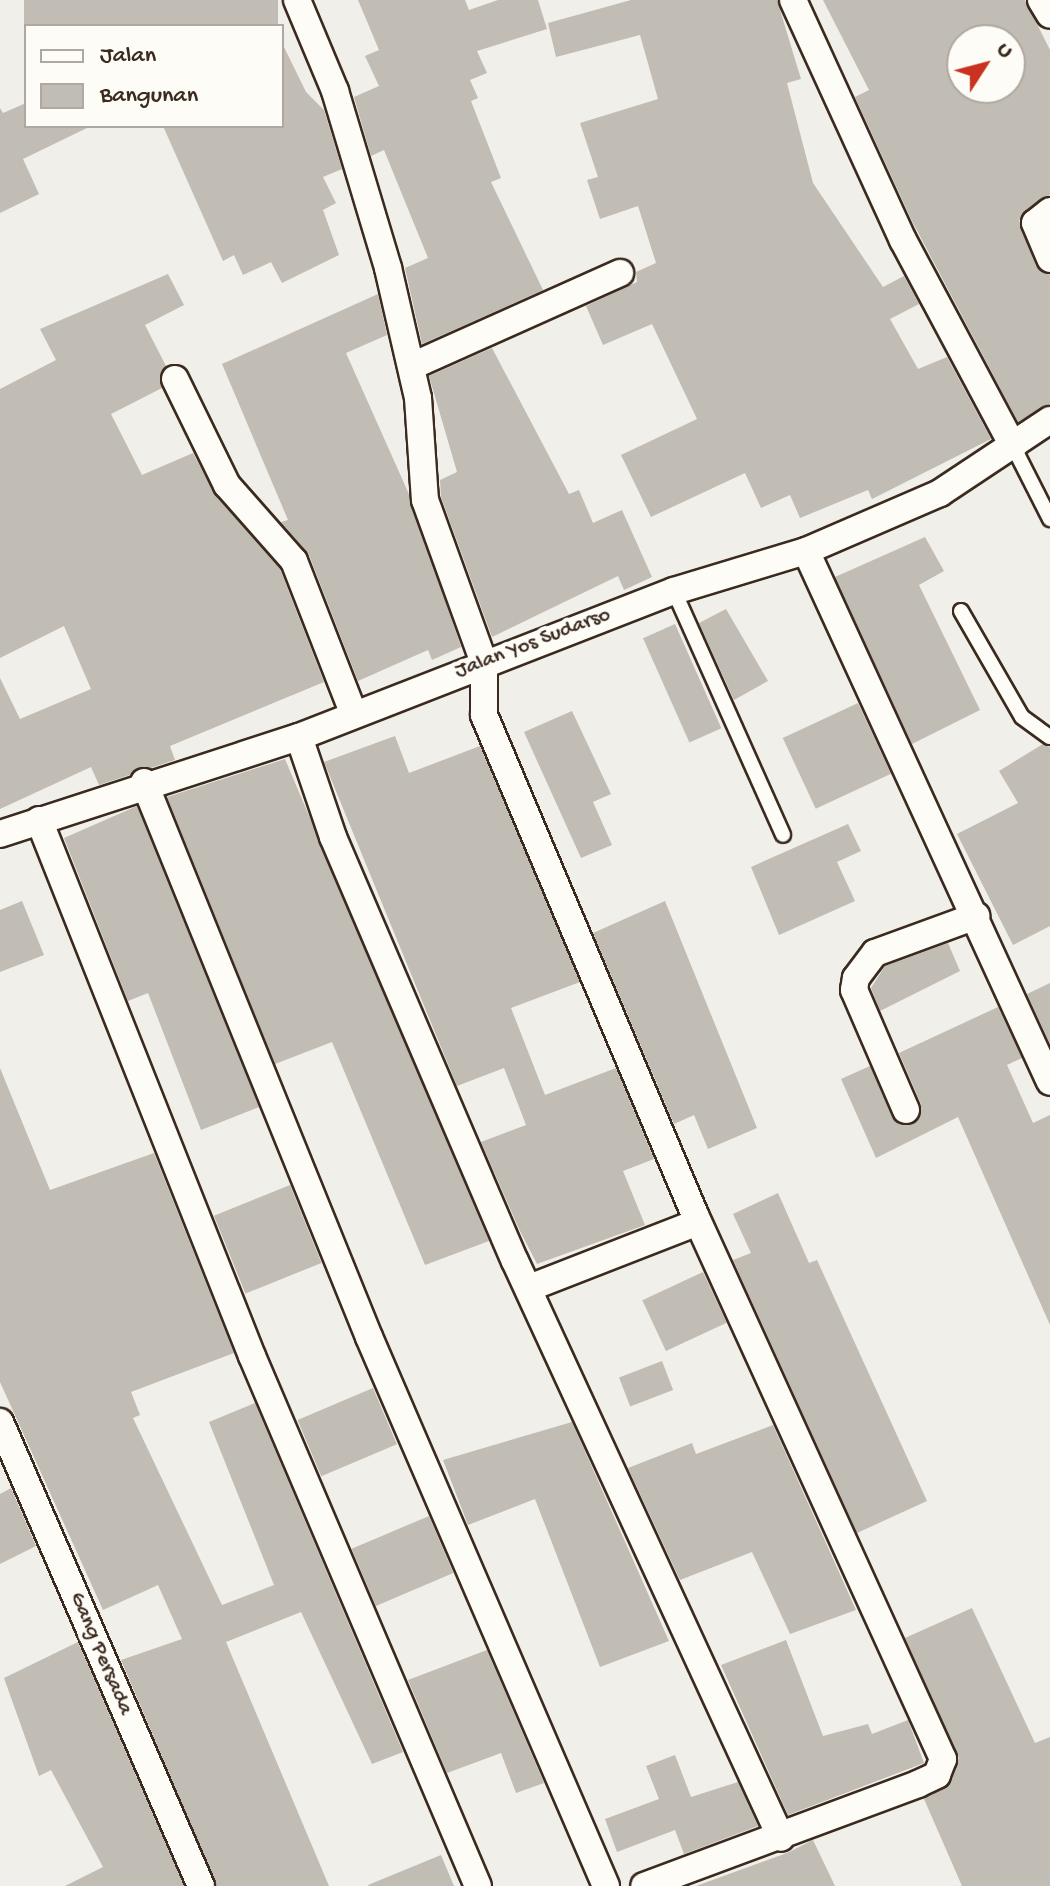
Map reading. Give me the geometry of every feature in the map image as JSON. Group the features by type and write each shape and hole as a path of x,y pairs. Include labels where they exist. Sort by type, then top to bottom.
{"street":[{"path":"297,0 335,91 412,366 425,500 484,663 484,715 513,794 693,1210 943,1759 937,1775 781,1838 644,1886"},
{"path":"793,0 903,240 1013,446"},
{"path":"1041,0 1050,15"},
{"path":"1050,211 1035,223 1050,259"},
{"path":"412,366 620,273"},
{"path":"175,379 227,485 294,561 354,715"},
{"name":"Jalan Yos Sudarso","path":"0,834 144,782 299,737 674,591 806,551 940,493 1050,420"},
{"path":"806,551 1050,1082"},
{"path":"299,737 333,837 523,1276 781,1838"},
{"path":"144,782 369,1337 606,1886"},
{"path":"39,820 252,1356 478,1886"},
{"path":"906,1110 854,990 856,978 875,953 976,916"},
{"path":"523,1276 693,1210"},
{"name":"Gang Persada","path":"0,1422 201,1886"}],"lane":[{"path":"1013,446 1050,519"},
{"path":"674,591 783,835"},
{"path":"961,611 1022,717 1050,737"}],"building":[{"path":"24,0 278,0 278,24 24,24"},
{"path":"358,0 465,0 469,10 498,0 538,0 547,29 477,51 487,73 470,80 478,98 471,101 501,178 491,182 543,290 422,344 405,268 428,258 384,150 371,156 354,97 379,86 365,56 379,50"},
{"path":"631,0 777,0 801,79 787,83 813,183 883,287 904,276 919,304 890,319 918,369 947,357 991,439 872,499 868,490 800,518 790,495 761,508 745,473 651,517 621,455 697,419 652,324 603,345 586,306 637,282 636,272 656,263 638,206 600,219 587,180 598,177 580,123 658,99 640,35 556,57 548,23"},
{"path":"823,0 1025,0 1050,50 1050,195 1019,220 1036,266 1050,275 1050,404 1018,422 912,221 855,97 869,90"},
{"path":"284,47 306,92 324,110 342,169 323,177 336,203 323,210 339,255 282,283 271,262 243,275 234,255 223,261 164,128 284,128"},
{"path":"24,104 24,128 87,128 23,159 39,194 0,213 0,108 3,113"},
{"path":"168,274 184,305 145,325 166,366 162,388 111,414 142,475 193,453 215,495 280,569 324,682 170,746 175,760 99,785 91,767 0,809 0,678 20,719 91,689 64,626 0,658 0,389 56,360 40,329"},
{"path":"378,294 387,335 346,353 408,492 461,647 432,660 428,650 358,681 309,555 281,522 288,520 222,364"},
{"path":"492,348 569,494 579,490 593,523 622,510 652,577 624,590 618,576 492,637 441,497 440,480 457,472 429,376"},
{"path":"925,537 944,571 919,585 980,710 912,744 835,577"},
{"path":"726,609 768,681 734,700 699,623"},
{"path":"675,624 721,728 689,742 643,638"},
{"path":"858,703 891,774 816,809 783,738"},
{"path":"572,711 611,794 593,802 612,845 581,858 524,732"},
{"path":"395,736 409,773 480,746 580,982 511,1008 545,1095 616,1068 654,1159 623,1171 645,1225 537,1264 519,1229 481,1142 526,1125 504,1068 457,1086 324,762"},
{"path":"1043,744 1050,747 1050,926 1013,945 957,834 1018,803 999,771"},
{"path":"285,759 489,1241 425,1265 332,1042 275,1064 167,797"},
{"path":"137,806 259,1107 201,1130 148,993 128,1001 64,838"},
{"path":"848,824 861,851 837,862 855,901 779,935 751,867"},
{"path":"22,901 44,955 0,972 0,910"},
{"path":"665,901 757,1128 708,1149 694,1115 674,1124 593,933"},
{"path":"948,943 960,971 880,1011 871,988 885,966"},
{"path":"1050,983 1050,1044 1027,994"},
{"path":"998,1007 1022,1058 1007,1065 1033,1123 1050,1115 1050,1325 958,1117 876,1158 841,1079 870,1066 892,1117 913,1124 921,1104 899,1053"},
{"path":"0,1068 50,1190 154,1153 234,1353 131,1392 140,1415 133,1418 222,1605 274,1585 209,1422 255,1403 403,1752 372,1764 301,1612 226,1642 329,1886 217,1886 121,1660 182,1639 158,1585 103,1610 0,1382"},
{"path":"290,1185 321,1263 245,1294 214,1216"},
{"path":"778,1193 809,1263 817,1260 927,1501 857,1533 733,1260 751,1253 733,1214"},
{"path":"703,1272 727,1323 666,1351 642,1300"},
{"path":"662,1361 673,1390 630,1406 619,1377"},
{"path":"373,1388 397,1444 321,1476 298,1420"},
{"path":"572,1422 669,1641 600,1667 535,1499 468,1525 443,1460"},
{"path":"773,1425 856,1610 790,1634 752,1552 680,1580 628,1468 692,1443 696,1454"},
{"path":"11,1488 36,1546 0,1564 0,1494"},
{"path":"429,1516 453,1573 376,1606 352,1549"},
{"path":"972,1608 1035,1743 1050,1737 1050,1886 962,1886 924,1799 951,1782 959,1758 905,1638"},
{"path":"786,1640 823,1736 868,1724 872,1734 908,1720 924,1763 788,1815 721,1665"},
{"path":"78,1642 184,1886 65,1886 103,1867 51,1770 39,1776 4,1678"},
{"path":"487,1650 544,1783 516,1793 501,1753 447,1773 408,1680"},
{"path":"675,1755 691,1797 738,1782 758,1826 684,1854 675,1830 617,1852 605,1819 659,1799 646,1766"},
{"path":"813,1840 835,1886 696,1886 787,1853"},
{"path":"441,1855 454,1886 368,1885"}]}
